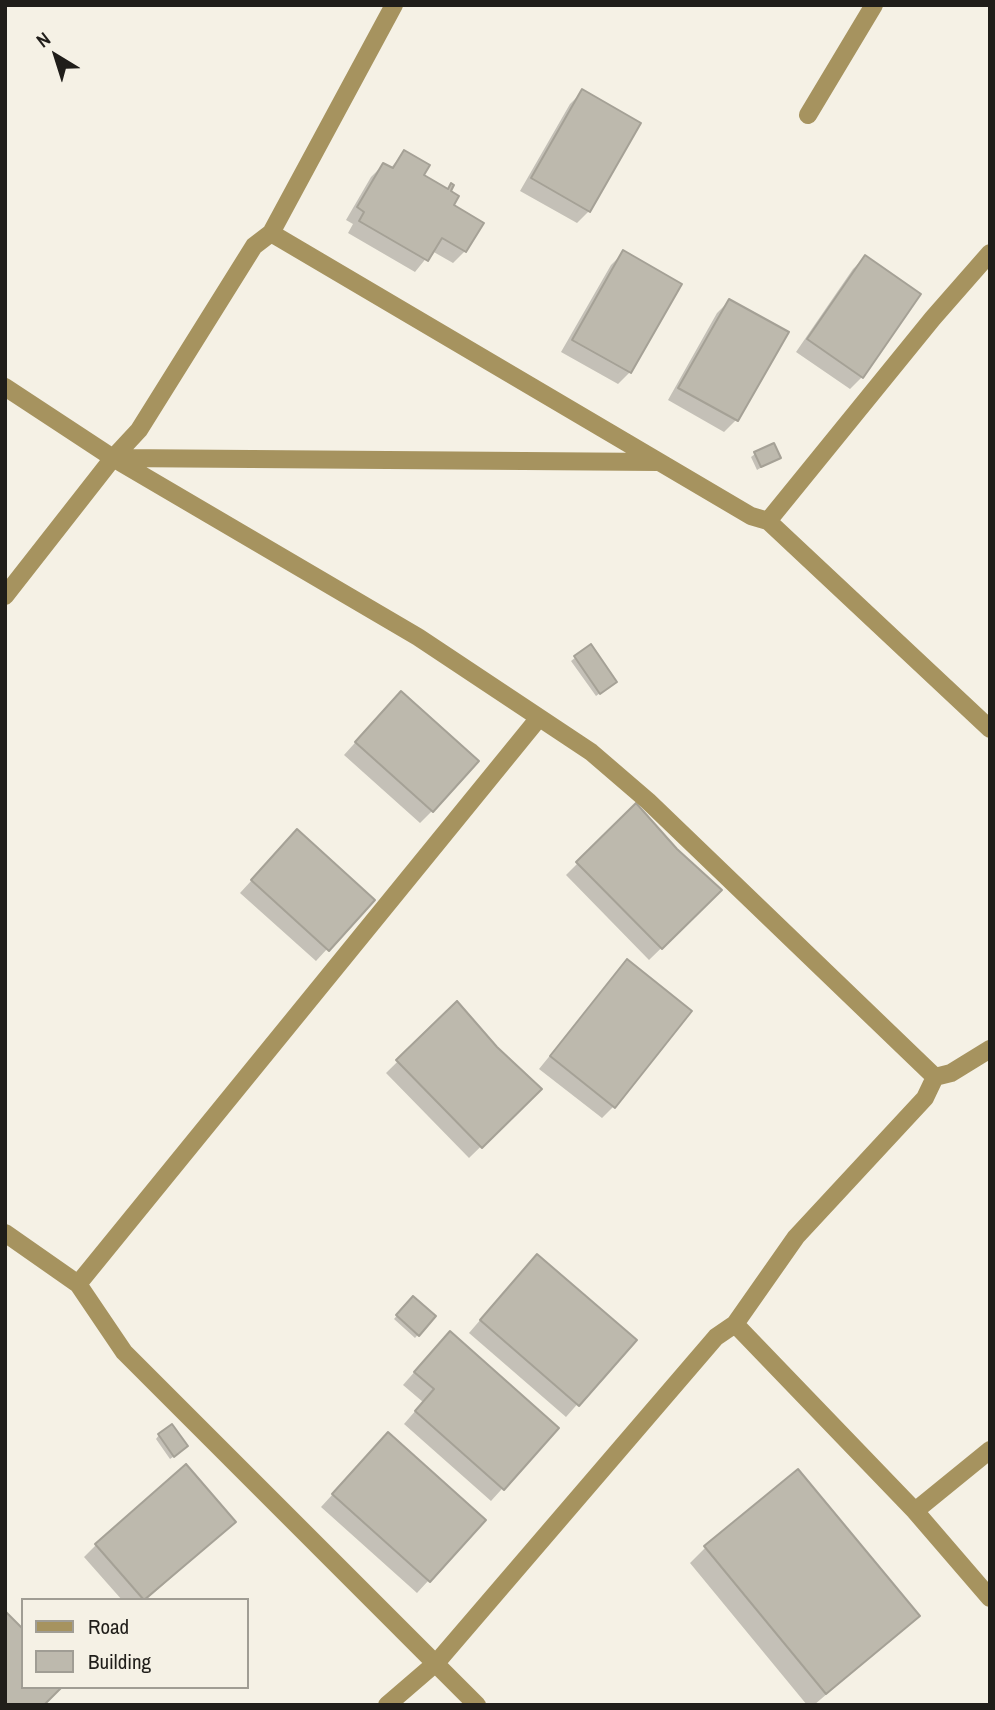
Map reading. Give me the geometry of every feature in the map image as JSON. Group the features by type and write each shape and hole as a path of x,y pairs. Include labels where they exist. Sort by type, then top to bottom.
{"street":[{"path":"5,596 113,458 139,430 254,246 271,233 394,5"},
{"path":"808,115 874,5"},
{"path":"271,233 751,516 768,521 990,729"},
{"path":"768,521 933,318 990,253"},
{"path":"5,387 113,458 418,637 591,752 648,801 936,1077"},
{"path":"113,458 661,463"},
{"path":"78,1284 538,719"},
{"path":"387,1705 437,1662 716,1337 735,1324 796,1237 925,1098 936,1077 951,1073 990,1049"},
{"path":"5,1233 78,1284 124,1352 437,1662 477,1705"},
{"path":"735,1324 915,1511 990,1598"},
{"path":"915,1511 990,1450"}],"building":[{"path":"582,89 641,123 590,212 531,178"},
{"path":"404,150 430,165 424,175 448,189 451,183 454,185 451,191 459,196 454,205 484,223 466,252 442,238 428,261 359,221 364,212 357,207 383,163 393,168"},
{"path":"623,250 682,284 631,373 572,340"},
{"path":"865,255 921,294 863,378 807,339"},
{"path":"729,299 789,332 738,421 678,388"},
{"path":"774,443 781,458 761,467 754,452"},
{"path":"591,644 617,682 600,694 574,656"},
{"path":"401,691 479,761 433,812 355,742"},
{"path":"636,803 677,849 722,890 662,949 576,862"},
{"path":"297,829 375,900 329,951 251,880"},
{"path":"627,959 692,1011 615,1108 550,1056"},
{"path":"457,1001 497,1047 542,1089 482,1148 396,1060"},
{"path":"537,1254 637,1340 579,1406 480,1320"},
{"path":"413,1296 436,1316 419,1336 396,1315"},
{"path":"450,1331 559,1428 504,1490 415,1411 434,1389 414,1372"},
{"path":"172,1424 188,1446 174,1457 158,1434"},
{"path":"388,1432 486,1520 430,1582 332,1494"},
{"path":"186,1464 236,1522 146,1598 142,1598 95,1544"},
{"path":"798,1469 920,1616 826,1694 704,1546"},
{"path":"5,1611 21,1627 21,1689 60,1689 44,1705 5,1705"}]}
